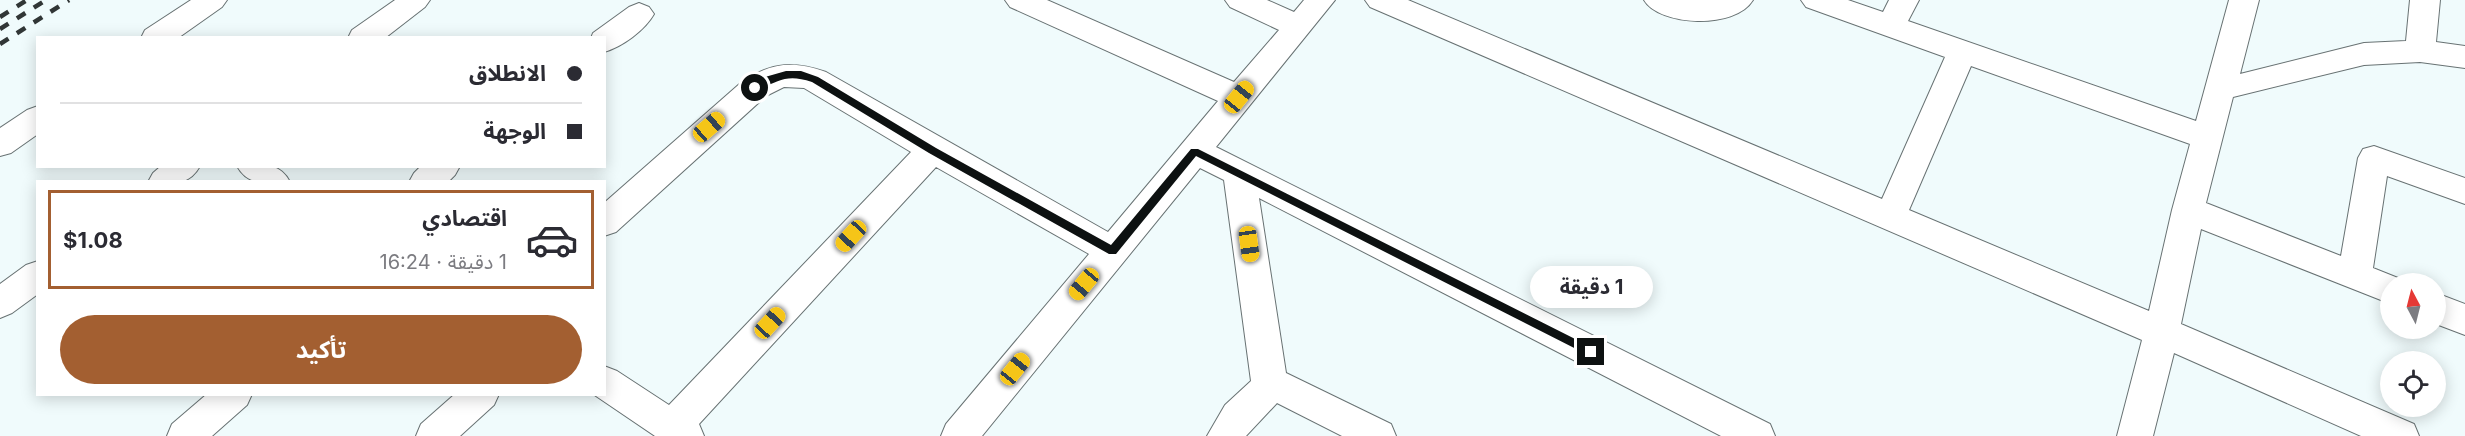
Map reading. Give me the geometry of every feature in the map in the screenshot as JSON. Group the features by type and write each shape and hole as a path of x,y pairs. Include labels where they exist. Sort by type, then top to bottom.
{"street":[{"path":"159,36 212,0"},
{"path":"366,36 416,0"},
{"path":"1020,0 1239,97"},
{"path":"1240,0 1298,26"},
{"path":"959,436 1320,0"},
{"path":"1380,0 2402,436"},
{"path":"1659,0 1675,7 1713,12 1728,7 1738,0"},
{"path":"1816,0 1898,13 1962,51 2207,137"},
{"path":"2135,436 2162,332 2188,210 2244,0"},
{"path":"2420,51 2425,0"},
{"path":"606,39 639,14"},
{"path":"1890,217 1962,51"},
{"path":"2220,85 2237,86 2364,54 2420,51 2465,57"},
{"path":"606,220 755,88 768,79 786,74 801,75 815,80 1112,251"},
{"path":"0,144 36,119"},
{"path":"606,383 679,431 933,150"},
{"path":"1195,151 1757,436"},
{"path":"2355,276 2374,158 2465,191"},
{"path":"166,180 182,168"},
{"path":"255,168 271,180"},
{"path":"427,180 442,168"},
{"path":"1239,173 1270,386"},
{"path":"2188,210 2380,286"},
{"path":"0,303 36,276"},
{"path":"2446,312 2465,320"},
{"path":"1225,436 1238,417 1270,386"},
{"path":"1270,386 1284,388 1378,436"},
{"path":"185,436 232,396"},
{"path":"434,436 479,396"}],"railway":[{"path":"0,17 27,0"},
{"path":"0,29 46,0"},
{"path":"0,44 69,0"}],"route":[{"path":"755,88 768,79 786,74 801,75 815,80 1112,251 1195,151 1591,352"}]}
